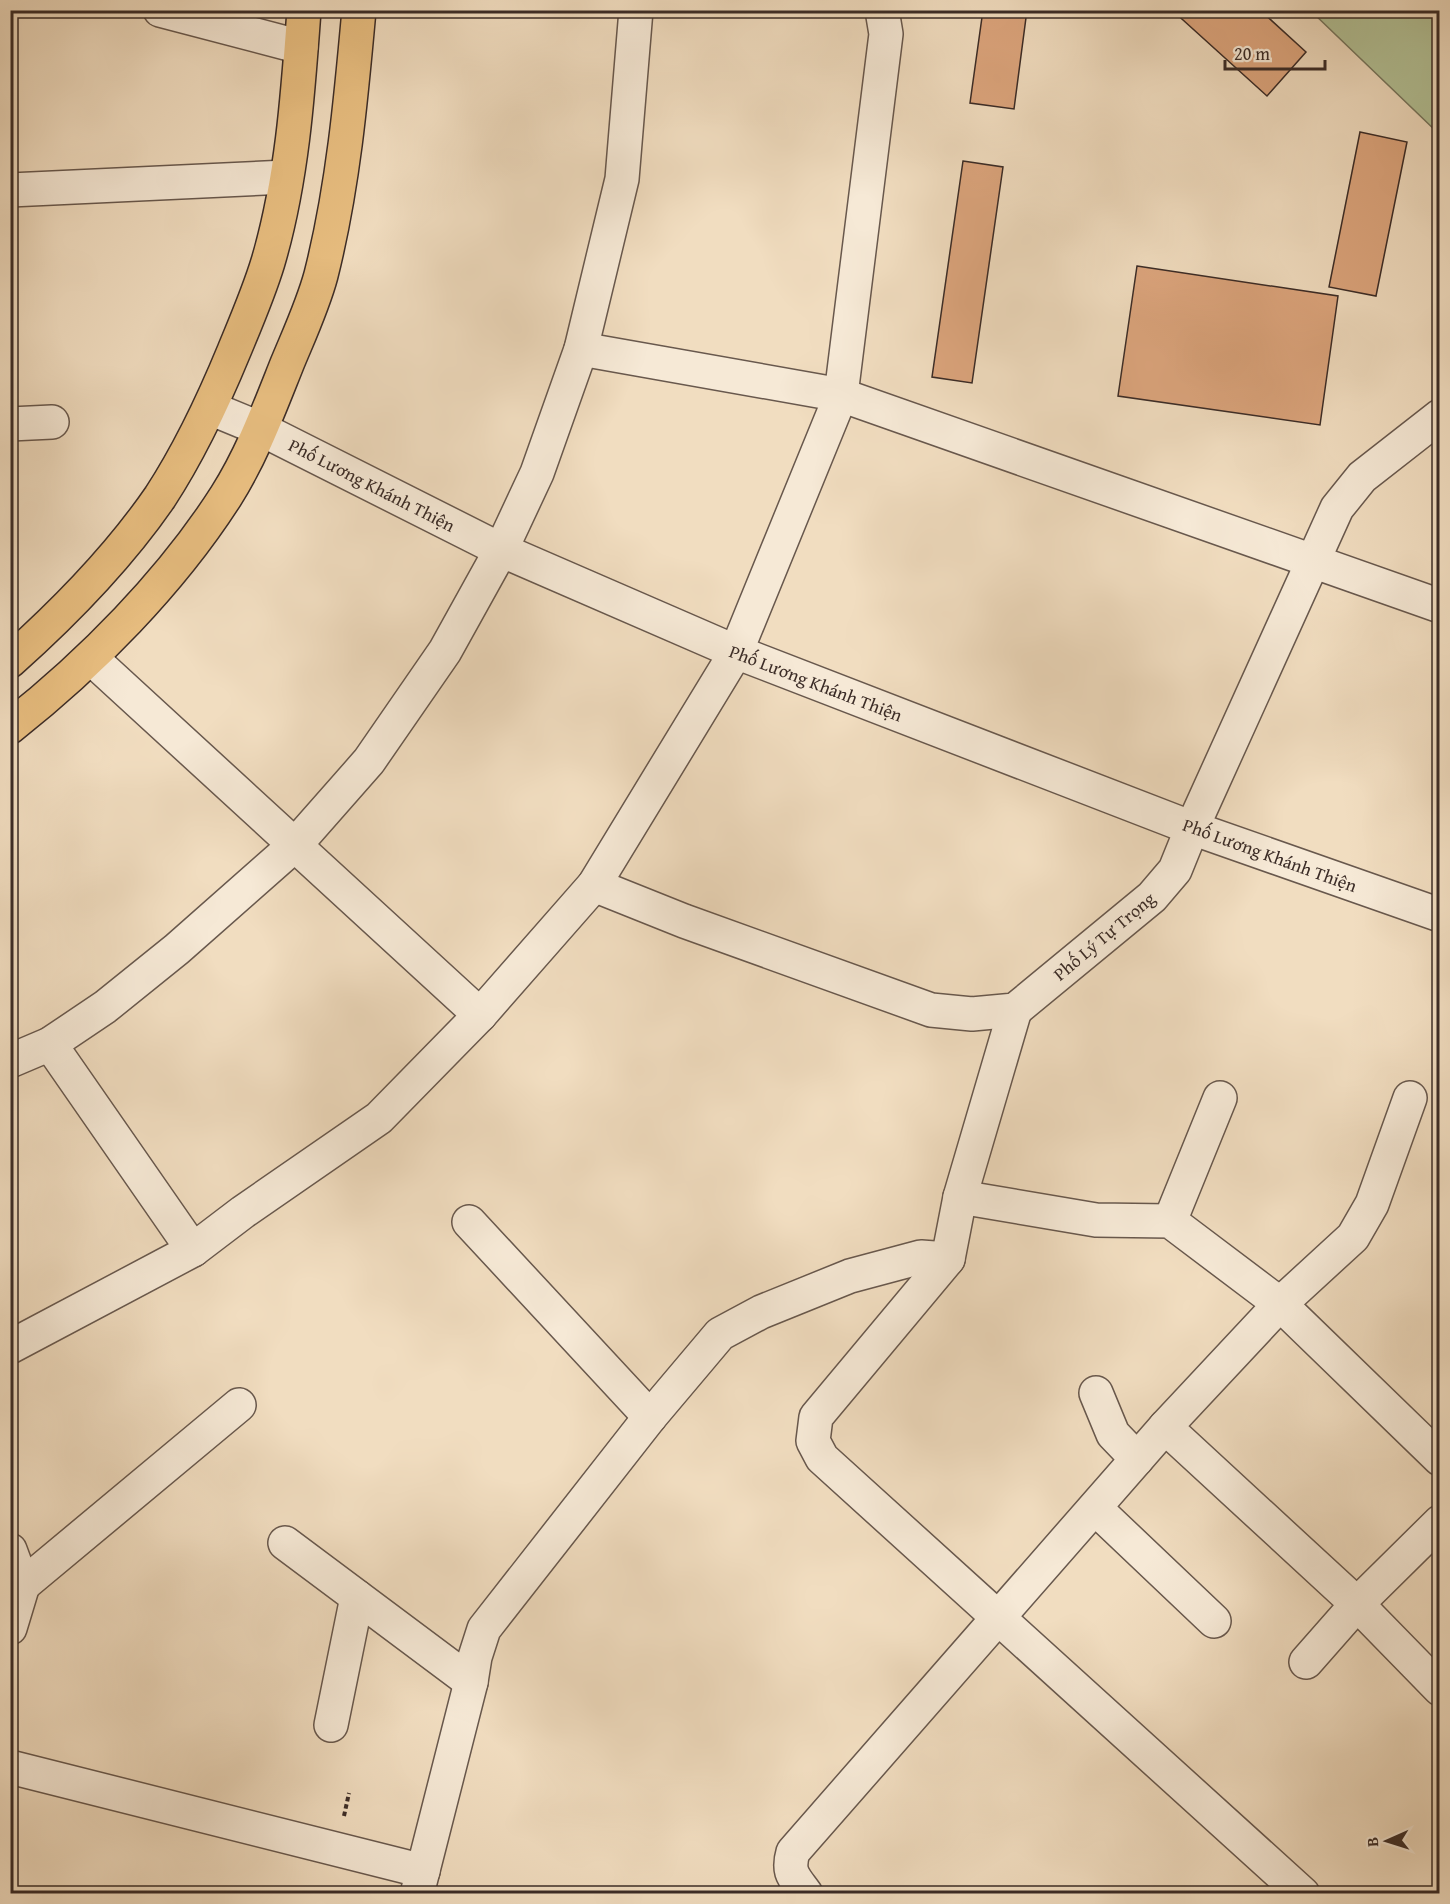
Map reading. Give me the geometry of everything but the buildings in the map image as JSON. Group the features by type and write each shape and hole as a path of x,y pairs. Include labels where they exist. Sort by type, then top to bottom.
{"main road":[{"path":"10,661 57,620 127,541 160,496 189,449 210,408 268,262 296,117 304,10"},
{"path":"10,727 91,658 163,579 199,535 227,495 261,429 320,277 349,127 359,10"}],"street":[{"path":"160,10 302,47"},
{"path":"10,1061 50,1044 105,1007 168,956 296,844 369,761 445,651 501,550 537,473 581,349 622,179 636,10"},
{"path":"10,1347 193,1250 243,1212 379,1118 480,1015 594,885 736,652 841,395 886,34 882,10"},
{"path":"10,190 286,177"},
{"path":"581,349 841,395 1440,606"},
{"name":"Phố Lương Khánh Thiện","path":"210,408 261,429 501,550 736,652 1191,828 1440,915"},
{"name":"Phố Lý Tự Trọng","path":"1015,1011 1152,897 1175,870 1191,828 1337,508 1362,477 1440,416"},
{"path":"10,424 52,422"},
{"path":"91,658 480,1015"},
{"path":"594,885 684,921 931,1010 972,1014 1015,1011 960,1197 948,1259 816,1417 813,1441 822,1458 1303,1893"},
{"path":"50,1044 193,1250"},
{"path":"1170,1221 1220,1098"},
{"path":"806,1893 791,1872 790,1863 794,1852 1165,1428 1280,1304 1353,1237 1372,1204 1410,1098"},
{"path":"960,1197 1096,1220 1170,1221 1280,1304 1440,1459"},
{"path":"469,1222 650,1417"},
{"path":"11,1768 420,1882 471,1683 475,1657 484,1629 650,1417 720,1335 761,1312 850,1276 921,1257 948,1259"},
{"path":"1096,1393 1113,1434 1137,1459"},
{"path":"10,1628 23,1586 239,1405"},
{"path":"1165,1428 1358,1604 1440,1689"},
{"path":"1095,1508 1214,1621"},
{"path":"1306,1662 1358,1604 1440,1522"},
{"path":"285,1543 471,1683"},
{"path":"10,1550 23,1586"},
{"path":"331,1725 357,1597"}],"green space":[{"path":"1311,11 1439,11 1438,133"}]}
